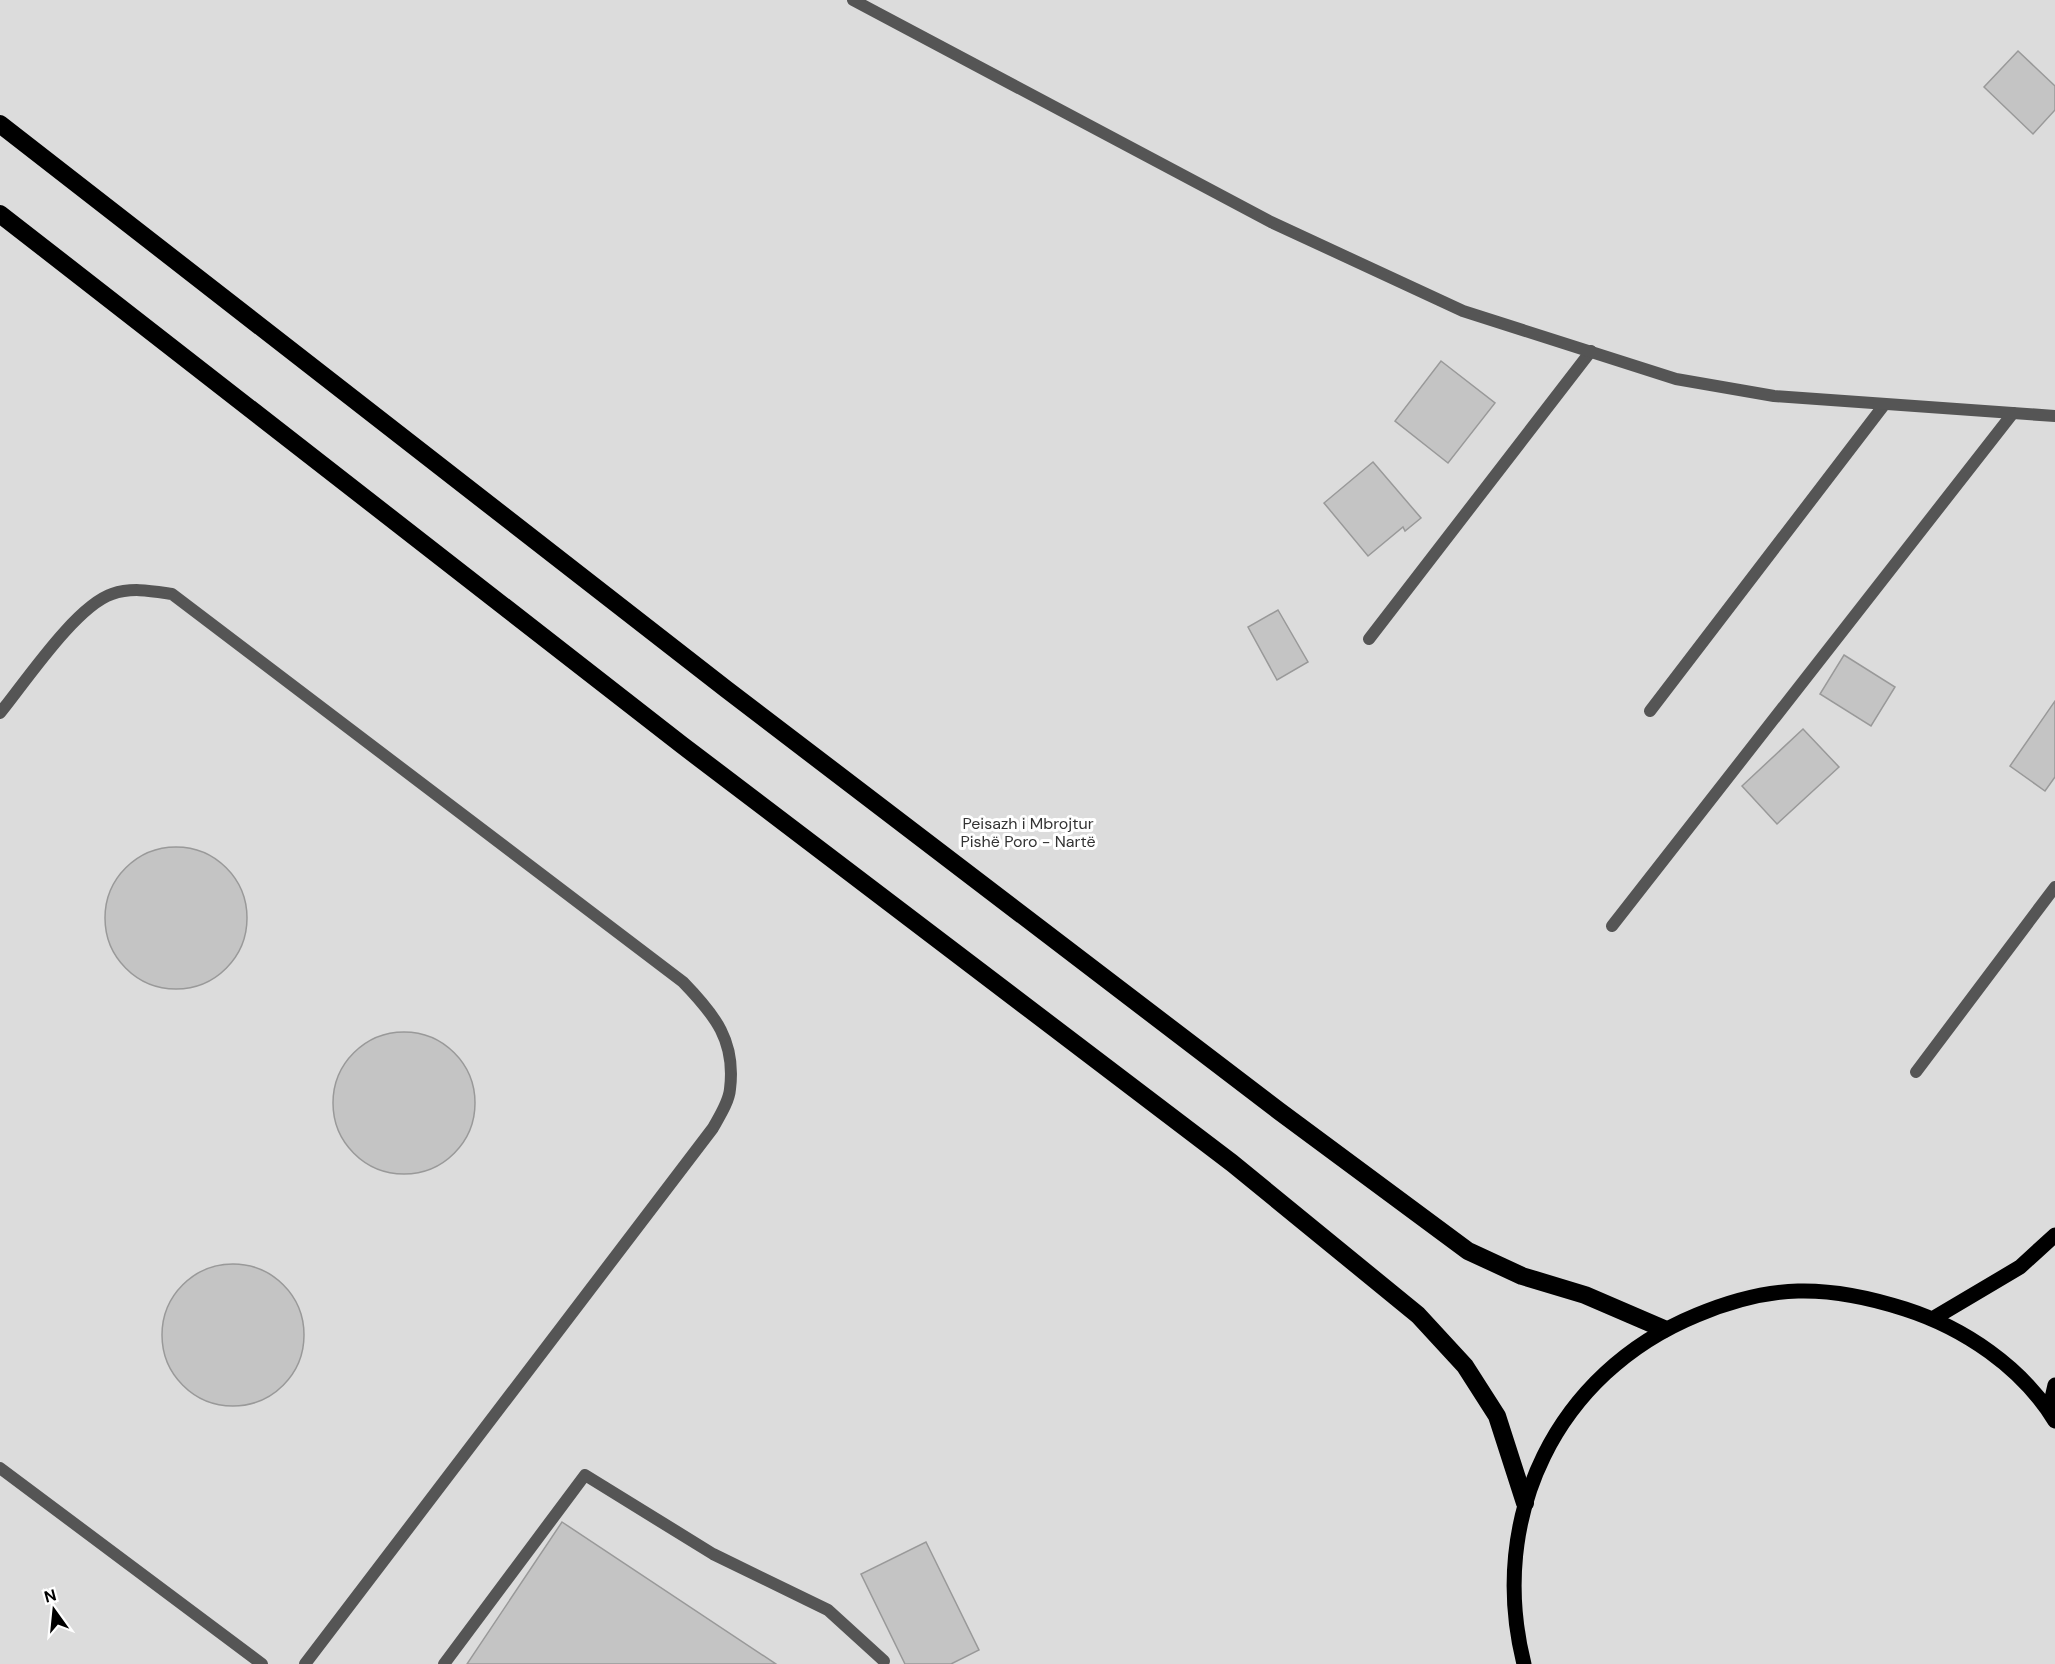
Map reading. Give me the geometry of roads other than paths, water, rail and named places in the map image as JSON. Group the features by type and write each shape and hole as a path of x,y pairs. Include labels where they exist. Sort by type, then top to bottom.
{"highway":[{"path":"0,124 717,681 1279,1111 1468,1251 1522,1276 1585,1295 1664,1329"},
{"path":"0,214 682,745 1232,1163 1418,1315 1465,1366 1497,1416 1525,1503"}],"main road":[{"path":"1934,1318 2020,1267 2055,1235"},
{"path":"1524,1664 1515,1627 1513,1564 1525,1503 1546,1450 1577,1403 1617,1362 1664,1329 1729,1302 1798,1291 1868,1297 1934,1318 1985,1348 2016,1373 2052,1416"},
{"path":"2052,1416 2055,1385"}],"street":[{"path":"853,0 1271,222 1463,311 1676,379 1774,396 2055,416"},
{"path":"1369,639 1591,351"},
{"path":"1650,711 1884,405"},
{"path":"1612,926 2013,413"},
{"path":"0,713 85,609 112,594 141,590 171,594 683,982 714,1015 729,1048 730,1091 713,1128 305,1664"},
{"path":"1916,1072 2055,887"},
{"path":"0,1468 262,1664"},
{"path":"444,1664 585,1475 713,1554 828,1610 884,1661"}],"park label":[{"name":"Peisazh i Mbrojtur Pishë Poro - Nartë","path":"1028,832"}]}
